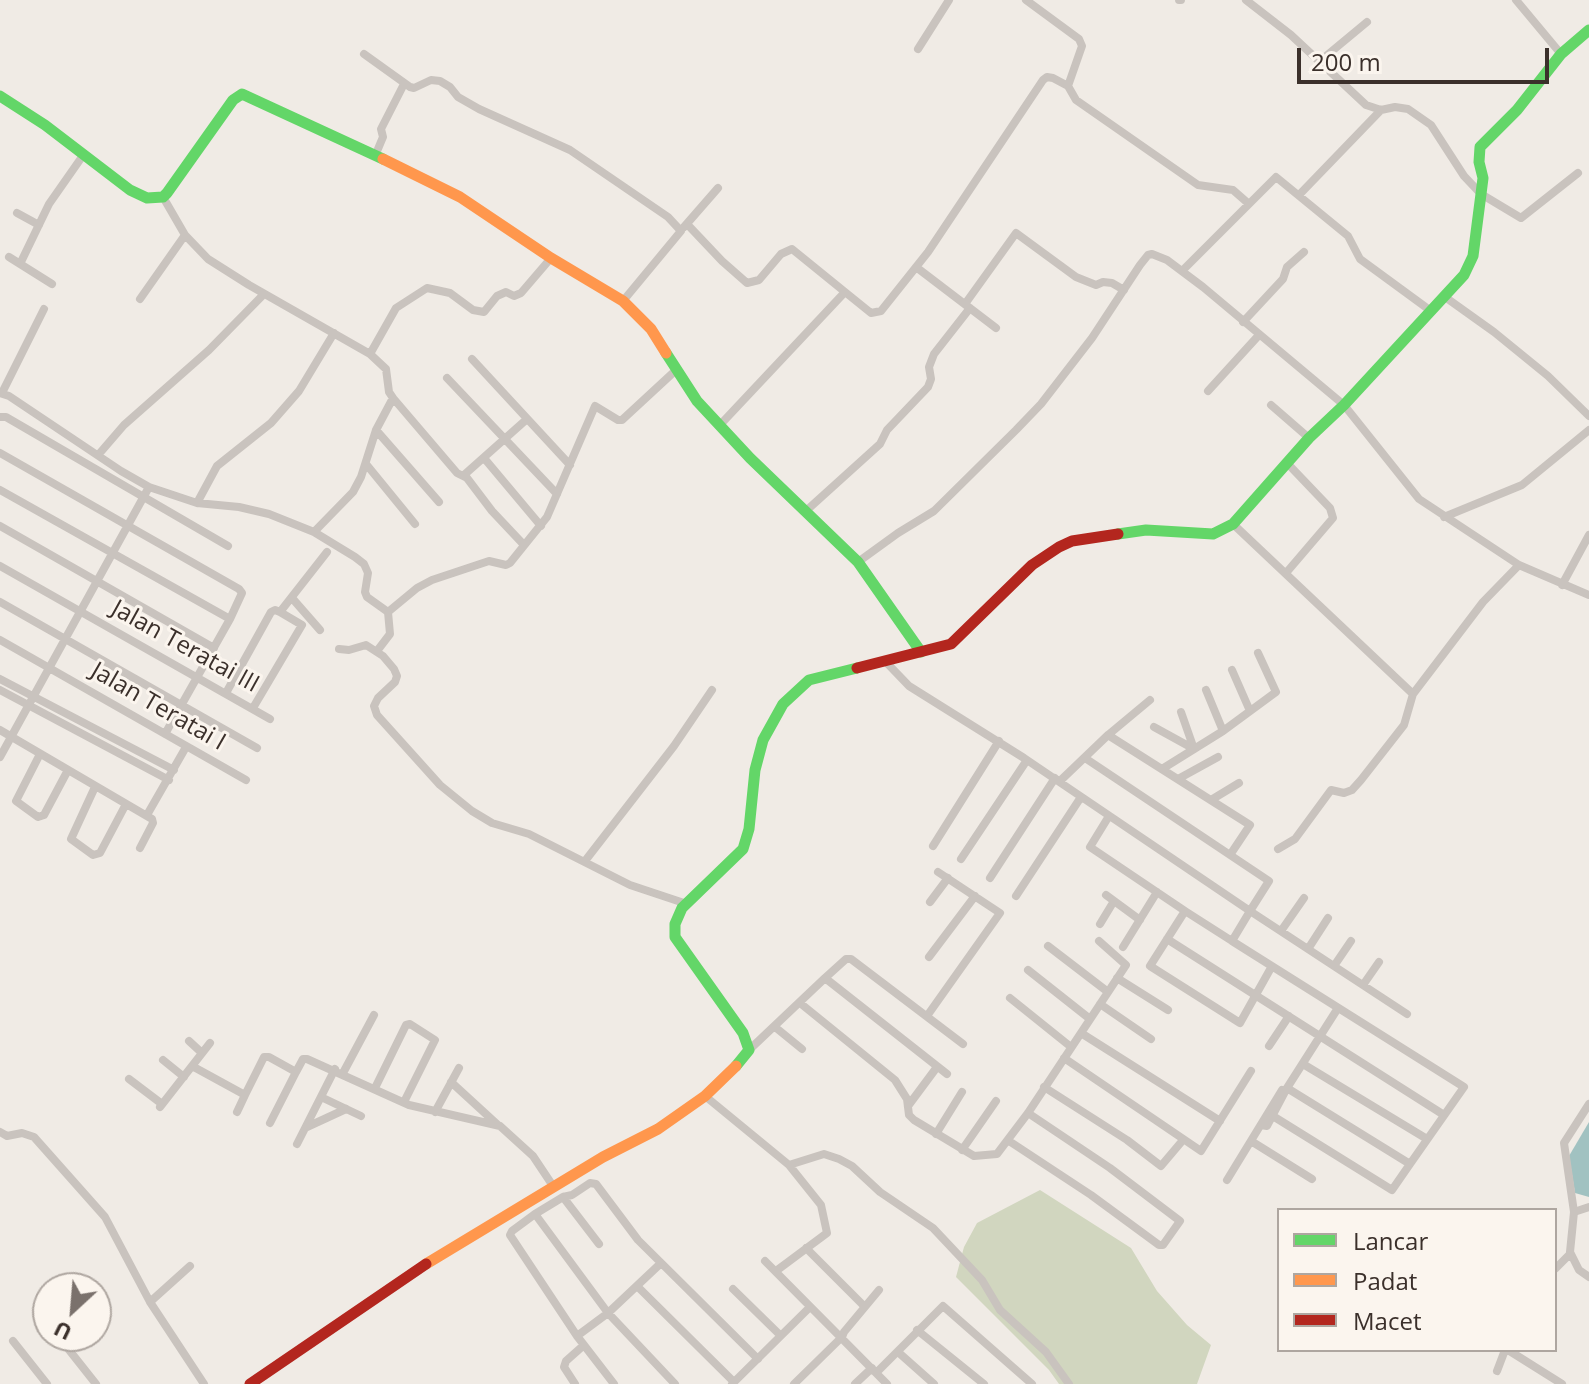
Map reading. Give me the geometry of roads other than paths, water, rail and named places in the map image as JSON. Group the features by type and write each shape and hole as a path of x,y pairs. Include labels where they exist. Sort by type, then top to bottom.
{"street":[{"path":"918,49 949,0"},
{"path":"1026,0 1079,39 1082,46 1068,86"},
{"path":"1246,0 1320,61 1366,105 1381,110 1395,107 1408,109 1431,125 1464,176 1481,194 1521,218 1578,173"},
{"path":"1516,0 1561,54"},
{"path":"1320,61 1367,22"},
{"path":"749,1050 730,1012 675,937 676,919 687,904 743,849 749,829 755,770 763,740 783,704 809,680 951,644 1013,582 1059,547 1091,538 1146,530 1213,534 1233,524 1309,438 1344,405 1464,275 1471,263 1483,178 1479,162 1480,147 1517,110 1561,54 1589,30"},
{"path":"364,54 404,84 414,88 436,80 479,109 570,150 704,239 722,261 747,283 759,280 781,254 792,249 875,314 884,308 928,252 1047,77 1068,86 1076,100 1176,172 1198,185 1233,190 1249,204"},
{"path":"375,156 383,137 381,129 404,84"},
{"path":"0,96 139,195 155,199 163,197 233,100 242,94 408,169 460,197 551,258 623,301 651,329 675,371 719,426 858,562 921,652"},
{"path":"1299,195 1381,110"},
{"path":"20,264 49,204 84,154"},
{"path":"1182,271 1273,177 1348,236 1360,259 1431,311"},
{"path":"623,301 718,188"},
{"path":"163,197 185,235 208,259 370,354 386,369 389,392 393,398 524,545"},
{"path":"17,213 39,225"},
{"path":"807,510 880,444 887,430 928,387 931,379 929,367 934,354 1016,233 1076,277 1096,285 1112,283 1124,290"},
{"path":"140,299 185,235"},
{"path":"1243,322 1283,279 1287,267 1304,252"},
{"path":"858,562 934,511 1016,430 1041,404 1084,349 1148,255 1156,255 1182,271 1344,405 1406,486 1444,517 1519,565 1589,595"},
{"path":"9,257 52,284"},
{"path":"370,354 396,308 427,288 450,293 473,310 484,312 497,296 506,292 514,296 521,293 551,258"},
{"path":"916,267 996,328"},
{"path":"719,426 845,292"},
{"path":"99,454 124,425 209,350 264,294"},
{"path":"1445,297 1537,367 1589,416"},
{"path":"44,309 1,393 149,487 197,503 269,514 314,532 364,564 368,573 367,597 388,612 390,634 377,651"},
{"path":"197,503 217,466 271,423 299,391 334,333"},
{"path":"1208,391 1259,335"},
{"path":"472,359 570,465"},
{"path":"388,612 432,580 489,561 508,565 541,526 595,406 622,420 675,371"},
{"path":"447,378 557,494"},
{"path":"314,532 353,492 366,464 376,430 393,398"},
{"path":"1271,405 1309,438"},
{"path":"0,417 6,417 228,546"},
{"path":"464,475 527,419"},
{"path":"376,430 439,502"},
{"path":"1444,517 1522,485 1589,430"},
{"path":"0,453 242,593 165,734"},
{"path":"484,458 541,526"},
{"path":"366,464 415,524"},
{"path":"1286,573 1333,518 1325,503 1288,464"},
{"path":"0,757 149,487"},
{"path":"0,490 230,619"},
{"path":"1233,524 1413,694"},
{"path":"0,526 214,648"},
{"path":"1562,585 1589,535"},
{"path":"280,612 327,552"},
{"path":"1278,849 1299,835 1331,790 1344,793 1352,790 1361,780 1404,725 1413,694 1483,602 1519,565"},
{"name":"Jalan Teratai III","path":"0,566 270,719"},
{"path":"292,598 320,630"},
{"path":"0,602 257,748"},
{"path":"226,693 271,612 280,612 302,625"},
{"path":"253,708 307,616"},
{"name":"Jalan Teratai I","path":"0,640 246,780"},
{"path":"339,649 349,650 362,645 377,651 397,676 395,682 378,698 374,706 377,715 440,785 492,823 529,834 630,885 687,904"},
{"path":"1162,769 1223,731 1276,692 1258,653"},
{"path":"885,661 909,686 999,741 1407,1014"},
{"path":"1232,670 1250,711"},
{"path":"0,679 30,701 169,780"},
{"path":"0,690 30,701 174,770"},
{"path":"585,861 674,746 712,690"},
{"path":"1206,690 1223,731"},
{"path":"990,878 1058,780 1150,700"},
{"path":"1181,712 1194,749"},
{"path":"1154,727 1194,749"},
{"path":"1174,738 1187,728"},
{"path":"0,730 147,815 154,821 140,848"},
{"path":"1108,735 1250,825 1230,855"},
{"path":"933,846 999,741"},
{"path":"147,815 186,747"},
{"path":"40,754 16,801 38,817 44,815 68,770"},
{"path":"1178,779 1218,757"},
{"path":"1085,758 1269,881 1232,941"},
{"path":"961,859 1027,760"},
{"path":"1211,800 1239,783"},
{"path":"95,787 71,839 93,855 100,853 126,804"},
{"path":"1016,896 1081,797"},
{"path":"1109,816 1090,847 1185,911 1464,1087 1392,1190 1270,1115"},
{"path":"927,1016 1000,913 938,872"},
{"path":"930,902 948,878"},
{"path":"1123,947 1157,892"},
{"path":"929,957 975,896"},
{"path":"1100,924 1110,898 1140,920"},
{"path":"1281,931 1304,898"},
{"path":"1185,911 1150,966 1240,1023 1272,966"},
{"path":"1308,949 1328,918"},
{"path":"1167,939 1444,1115"},
{"path":"800,1003 888,1074 900,1087 911,1118 974,1156 997,1154 1009,1141 1126,965 1099,941"},
{"path":"1334,966 1351,941"},
{"path":"1048,946 1108,992"},
{"path":"250,1384 421,1267 553,1186 658,1129 705,1096 846,959 856,960 963,1044"},
{"path":"1363,985 1379,962"},
{"path":"1028,970 1090,1019"},
{"path":"825,978 947,1074"},
{"path":"1117,978 1168,1010"},
{"path":"1010,998 1071,1047"},
{"path":"1100,1004 1151,1039"},
{"path":"1227,1180 1261,1125 1267,1126 1270,1115 1338,1008"},
{"path":"297,1144 321,1097 374,1015"},
{"path":"1269,1046 1289,1016"},
{"path":"375,1088 406,1025 410,1024 435,1040 404,1102"},
{"path":"775,1027 802,1049"},
{"path":"1081,1033 1220,1121"},
{"path":"189,1041 202,1053"},
{"path":"129,1079 161,1105 210,1043"},
{"path":"237,1112 264,1057 296,1072"},
{"path":"1064,1058 1201,1151 1251,1071"},
{"path":"270,1123 303,1059 307,1059 404,1102 500,1126"},
{"path":"163,1060 184,1077"},
{"path":"1303,1064 1427,1139"},
{"path":"192,1066 245,1095"},
{"path":"908,1106 937,1067"},
{"path":"435,1112 459,1068"},
{"path":"451,1082 533,1156 553,1186"},
{"path":"1044,1087 1127,1140 1161,1166 1183,1140"},
{"path":"1287,1088 1410,1164"},
{"path":"936,1134 962,1092"},
{"path":"705,1096 789,1165 821,1205 827,1233 776,1271"},
{"path":"321,1097 361,1116"},
{"path":"962,1150 996,1101"},
{"path":"1589,1104 1564,1143 1574,1212 1570,1254 1579,1270 1589,1277"},
{"path":"305,1128 346,1109"},
{"path":"1009,1141 1159,1245 1163,1245 1180,1221 1110,1168 1028,1113"},
{"path":"0,1132 7,1136 22,1133 34,1137 105,1217 150,1302 204,1384"},
{"path":"1251,1141 1312,1179"},
{"path":"789,1165 824,1154 839,1159 933,1228 982,1280 1000,1310 1046,1352 1069,1384"},
{"path":"614,1384 577,1336 510,1235 535,1214 590,1183 596,1184 660,1264 758,1359"},
{"path":"563,1197 599,1244"},
{"path":"1574,1212 1589,1207"},
{"path":"535,1214 608,1313 675,1384"},
{"path":"806,1248 864,1306"},
{"path":"1557,1267 1570,1254"},
{"path":"765,1261 887,1384"},
{"path":"577,1336 638,1287 660,1264"},
{"path":"150,1302 190,1266"},
{"path":"638,1287 733,1383 810,1307"},
{"path":"733,1289 780,1335"},
{"path":"794,1384 842,1337 879,1290"},
{"path":"855,1384 898,1352 943,1306 1026,1382"},
{"path":"917,1330 984,1384"},
{"path":"13,1341 47,1384"},
{"path":"575,1384 564,1367 566,1361 584,1345"},
{"path":"71,1352 96,1384"},
{"path":"898,1352 934,1384"},
{"path":"1497,1371 1505,1352"},
{"path":"1509,1352 1562,1384"}],"water":[{"path":"1589,1122 1589,1197 1575,1193 1569,1156"}]}
